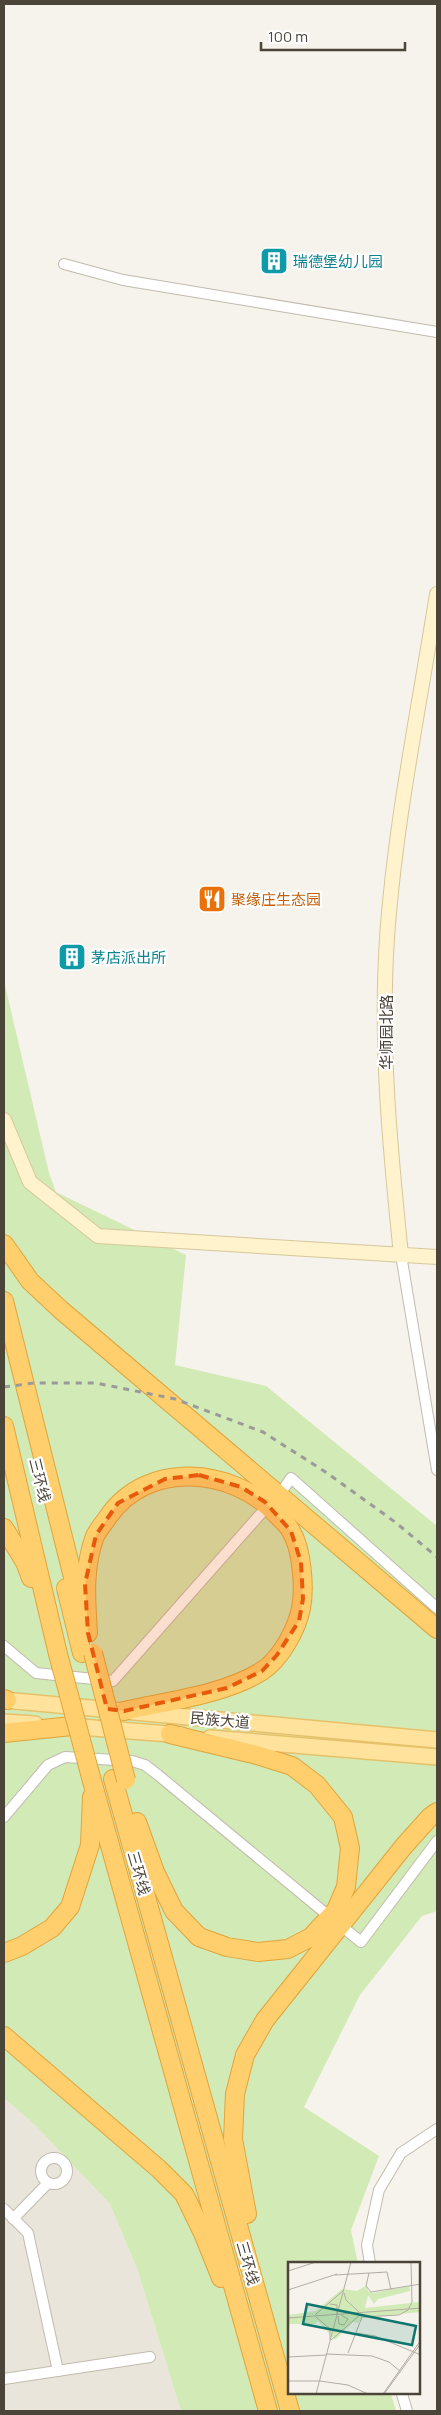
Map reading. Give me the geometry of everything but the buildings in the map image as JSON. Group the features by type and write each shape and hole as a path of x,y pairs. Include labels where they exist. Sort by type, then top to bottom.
{"highway":[{"path":"4,1244 30,1281 61,1310 437,1629"},
{"path":"4,1301 88,1633"},
{"name":"三环线","path":"4,1330 119,1780 290,2411"},
{"name":"三环线","path":"4,1426 58,1654 92,1781 268,2411"},
{"path":"87,1653 88,1633 85,1584 96,1535 118,1503 139,1489 165,1479 199,1475 241,1487 265,1502 291,1531 301,1562 303,1599 299,1621 278,1655 262,1671 226,1688 124,1711"},
{"path":"4,1528 25,1562 58,1654"},
{"path":"4,1732 72,1726"},
{"path":"119,1780 155,1872 174,1911 199,1937 227,1948 258,1952 288,1949 311,1937 336,1910 346,1887 350,1848 343,1817 317,1785 292,1766 257,1755 170,1734"},
{"path":"4,1953 22,1946 52,1928 70,1907 90,1846 92,1781"},
{"path":"242,2200 233,2139 235,2094 245,2056 265,2020 404,1846 430,1817 437,1812"},
{"path":"137,1822 288,2364"},
{"path":"4,2036 159,2169 184,2194 203,2233 259,2377"},
{"path":"294,2395 297,2411"}],"main road":[{"name":"民族大道","path":"5,1700 437,1740"},
{"name":"民族大道","path":"4,1722 437,1757"}],"street":[{"path":"64,264 123,280 437,332"},
{"name":"华师园北路","path":"437,594 399,837 387,937 384,1030 387,1112 401,1254 437,1470"},
{"path":"4,1120 30,1182 98,1236 437,1257"},
{"path":"284,1488 291,1478 437,1608"},
{"path":"4,1646 36,1673 113,1681 264,1510"},
{"path":"4,1817 48,1765 64,1756 132,1761 145,1765 324,1912"},
{"path":"345,1929 361,1942 437,1841"},
{"path":"370,2262 367,2245 379,2190 401,2153 437,2129"},
{"path":"13,2219 48,2183"},
{"path":"4,2210 28,2233 58,2371"},
{"path":"4,2379 150,2356"},
{"path":"402,2395 407,2411"}],"highlighted area":[{"path":"199,1475 241,1487 265,1502 291,1531 301,1562 303,1599 299,1621 277,1655 262,1671 227,1688 124,1711 107,1709 88,1633 85,1584 96,1535 118,1503 165,1479"}],"shaded area":[{"path":"4,2098 35,2125 110,2204 138,2271 181,2411 4,2411"}],"green space":[{"path":"4,981 49,1173 56,1192 186,1255 175,1365 266,1386 437,1526 437,1911 422,1916 360,1995 304,2107 379,2156 351,2230 358,2262 288,2262 288,2395 391,2395 396,2411 181,2411 138,2271 110,2204 35,2125 4,2098"}],"railway":[{"path":"4,1387 34,1383 96,1383 175,1399 263,1432 327,1473 395,1522 437,1557"}],"place":[{"name":"瑞德堡幼儿园","path":"274,261"},
{"name":"聚缘庄生态园","path":"212,899"},
{"name":"茅店派出所","path":"72,957"}]}
